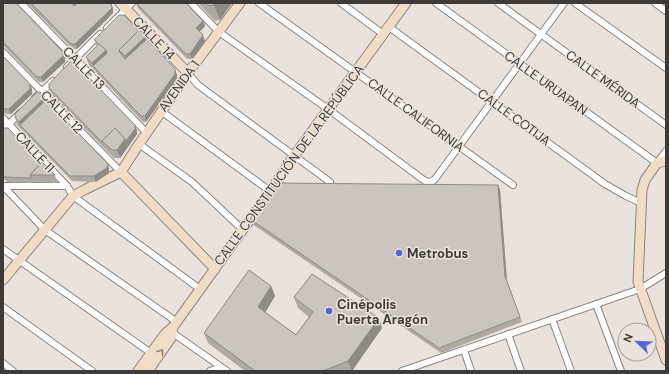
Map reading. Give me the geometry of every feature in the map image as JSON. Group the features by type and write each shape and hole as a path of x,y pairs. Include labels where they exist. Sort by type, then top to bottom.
{"street":[{"name":"CALLE 13","path":"21,3 76,58 147,133"},
{"path":"191,3 219,32 328,109 425,181 431,182 435,180 564,3"},
{"name":"AVENIDA 1","path":"121,172 161,111 240,3"},
{"name":"CALLE CALIFORNIA","path":"259,3 513,185"},
{"name":"CALLE COTIJA","path":"341,3 386,30 492,101 605,184 641,203"},
{"name":"CALLE CONSTITUCIÓN DE LA REPÚBLICA","path":"146,369 151,353 173,328 266,198 294,156 406,3"},
{"name":"CALLE URUAPAN","path":"436,3 657,163"},
{"name":"CALLE MÉRIDA","path":"498,3 666,125"},
{"path":"575,3 666,68"},
{"path":"655,3 666,11"},
{"path":"64,69 126,5"},
{"name":"CALLE 14","path":"126,5 188,73"},
{"name":"CALLE 12","path":"3,52 121,172"},
{"path":"188,73 198,86 330,182"},
{"path":"31,102 59,75"},
{"path":"3,130 26,108"},
{"path":"161,111 266,198"},
{"name":"CALLE 11","path":"3,118 67,186 74,196 200,289"},
{"path":"139,144 192,182 243,230"},
{"path":"666,151 645,180 642,190 638,282 666,360"},
{"path":"657,163 666,161"},
{"path":"3,280 74,196 121,172 215,269"},
{"path":"3,186 67,186"},
{"path":"3,186 46,230 227,371"},
{"path":"3,249 151,353"},
{"path":"402,371 422,368 464,350 508,334 640,289 666,273"},
{"path":"596,304 621,371"},
{"path":"3,307 92,371"},
{"path":"552,319 571,371"},
{"name":"CALLE CONSTITUCIÓN DE LA REPÚBLICA","path":"146,369 171,338 173,328"},
{"path":"508,334 521,371"},
{"path":"464,350 471,371"},
{"path":"3,363 13,371"},
{"path":"210,371 221,367"}],"building":[{"path":"3,3 16,3 63,52 63,56 41,77 37,77 3,42"},
{"path":"31,3 71,3 74,6 78,3 111,3 112,8 75,44 71,44"},
{"path":"136,3 186,3 203,21 196,28 203,35 190,54 186,54"},
{"path":"207,3 216,3 209,6"},
{"path":"119,15 124,15 139,31 119,50 125,59 147,39 175,69 175,74 145,116 141,116 93,66 107,53 106,50 94,40"},
{"path":"139,30 146,36 125,56 119,50"},
{"path":"99,44 106,50 92,63 86,57"},
{"path":"3,56 30,84 30,89 9,109 5,109 3,107"},
{"path":"70,62 74,62 135,125 135,129 126,141 115,128 102,141 103,143 49,88 49,84"},
{"path":"37,92 40,92 45,97 19,122 15,117 15,114"},
{"path":"46,100 108,164 107,168 94,176 70,176 20,125"},
{"path":"4,128 8,128 41,163 30,175 30,178 5,177 3,175"},
{"path":"115,128 125,139 117,150 112,150 102,141"},
{"path":"42,162 55,175 30,175"},
{"name":"Metrobus","path":"274,183 498,185 505,276 520,317 439,348 250,219"},
{"path":"249,270 271,286 258,307 296,335 313,312 294,297 312,274 379,318 348,361 323,371 255,371 204,333"}],"place":[{"name":"Metrobus","path":"399,253"},
{"name":"Cinépolis Puerta Aragón","path":"329,311"}]}
